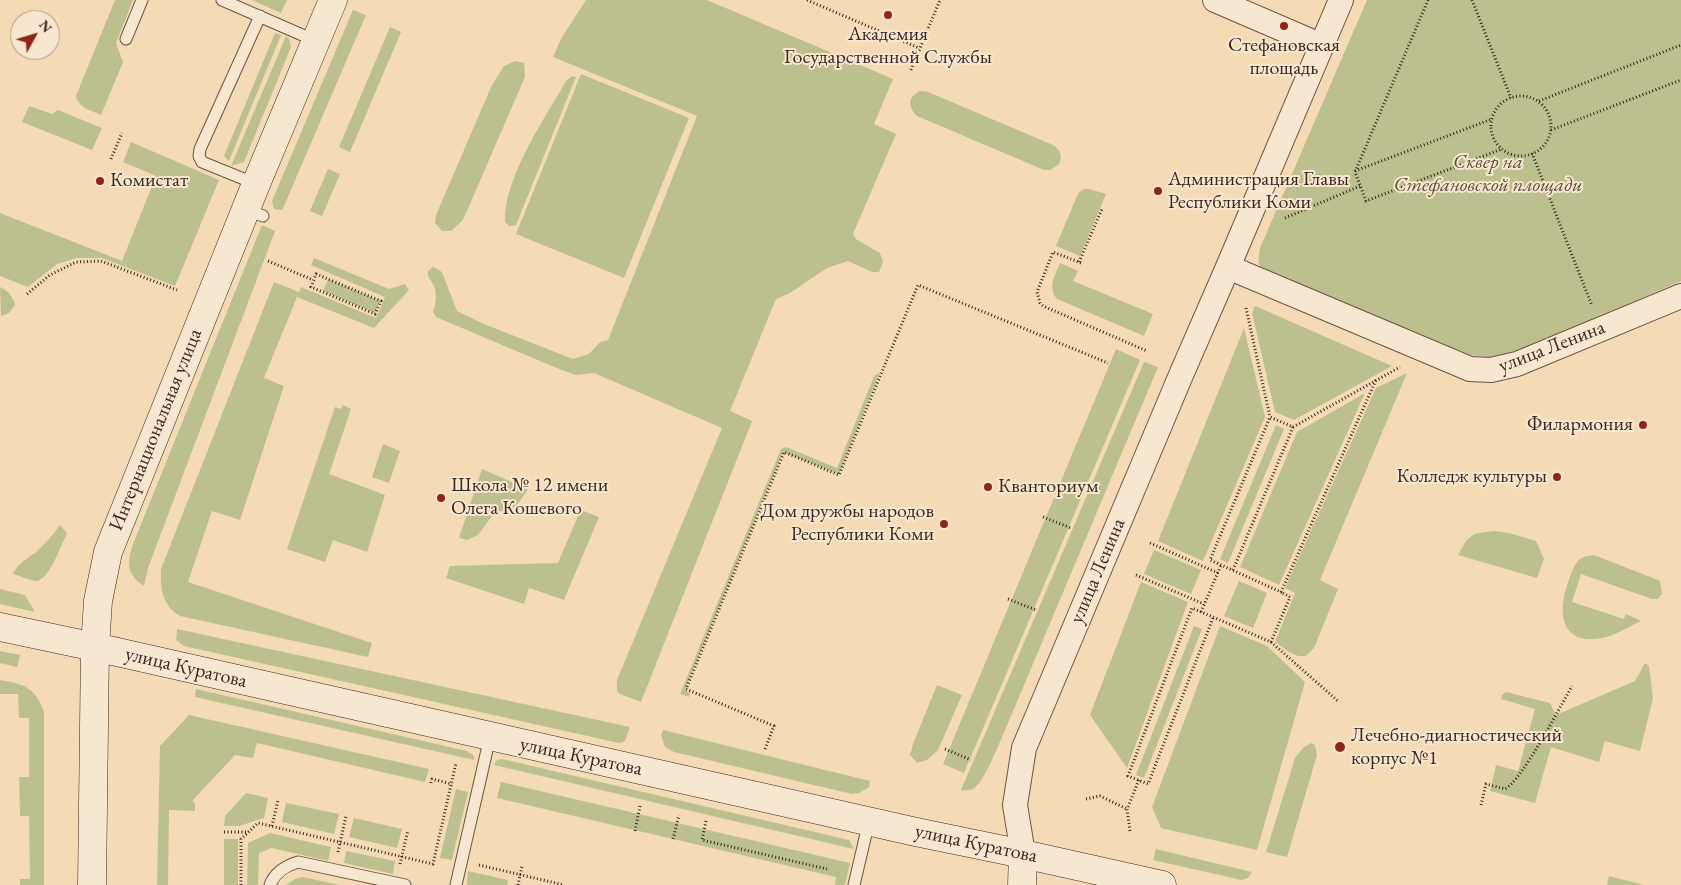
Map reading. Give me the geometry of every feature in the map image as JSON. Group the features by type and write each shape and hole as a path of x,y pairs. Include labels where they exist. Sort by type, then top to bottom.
{"street":[{"name":"Интернациональная улица","path":"92,885 95,646 98,601 108,552 254,213 256,184 333,0"},
{"path":"1215,0 1322,46"},
{"name":"улица Ленина","path":"1022,885 1023,854 1015,805 1024,748 1180,375 1341,0"},
{"name":"улица Ленина","path":"1228,267 1470,369 1491,370 1517,364 1681,296"},
{"name":"улица Куратова","path":"0,627 95,646 490,737 1162,885"}],"lane":[{"path":"126,39 142,0"},
{"path":"222,0 316,41"},
{"path":"256,184 202,162 199,156 200,149 260,16"},
{"path":"456,885 490,737"},
{"path":"854,885 868,821"},
{"path":"270,885 272,880 287,865 298,862 400,884"}],"path":[{"path":"807,0 920,48"},
{"path":"911,70 940,0"},
{"path":"1428,0 1355,172 1366,201 1502,149"},
{"path":"1472,0 1510,98"},
{"path":"1539,101 1681,45"},
{"path":"1551,130 1681,80"},
{"path":"1522,96 1539,101 1548,112 1551,120 1551,130 1546,143 1532,153 1517,155 1502,149 1493,135 1492,119 1500,105 1510,98 1522,96"},
{"path":"1355,172 1492,119"},
{"path":"111,159 122,133"},
{"path":"1532,153 1592,307"},
{"path":"1285,218 1360,186"},
{"path":"1102,209 1080,263 1054,252 1036,292 1043,306 1147,350"},
{"path":"27,294 50,275 76,262 101,261 177,290"},
{"path":"268,261 314,280"},
{"path":"316,274 381,301 375,314 311,287 314,280 316,274"},
{"path":"765,749 774,726 686,689 784,452 839,475 918,285 1108,363"},
{"path":"1246,308 1270,417 1210,560 1290,596 1271,642"},
{"path":"1233,570 1293,427 1407,364"},
{"path":"1281,592 1376,380"},
{"path":"1270,417 1293,427"},
{"path":"1043,517 1071,528"},
{"path":"1150,543 1218,573"},
{"path":"1201,612 1221,565"},
{"path":"1136,575 1204,604"},
{"path":"1008,599 1036,610"},
{"path":"1213,618 1148,784 1128,776 1192,608 1271,642 1339,702"},
{"path":"1481,805 1486,784 1505,789 1511,786 1522,772 1572,686"},
{"path":"945,749 971,760"},
{"path":"241,885 241,839 258,823 433,864 456,763"},
{"path":"431,783 432,779 452,784"},
{"path":"1130,831 1127,809 1139,780"},
{"path":"1086,799 1100,796 1127,809"},
{"path":"272,826 278,800"},
{"path":"635,830 640,806"},
{"path":"674,839 679,815"},
{"path":"334,869 346,816"},
{"path":"706,821 702,840 827,869"},
{"path":"400,884 402,856 408,830"},
{"path":"224,832 248,832"},
{"path":"480,856 478,865 564,885"},
{"path":"518,885 522,866"}],"green space":[{"path":"115,0 133,0 116,43 123,62 101,115 82,106 76,96"},
{"path":"252,0 287,0 281,13"},
{"path":"586,0 707,0 893,79 874,124 896,134 853,234 856,239 880,253 883,262 879,272 872,272 848,261 827,268 790,293 776,299 730,411 752,421 641,702 620,694 617,691 617,680 722,428 594,373 576,375 559,369 436,317 433,312 436,299 435,289 428,273 433,267 442,272 457,311 484,324 573,359 589,354 600,342 608,340 697,116 553,57 562,37"},
{"name":"Сквер на Стефановской площади","path":"1367,0 1681,0 1681,281 1513,353 1493,358 1471,355 1271,276 1263,270 1259,262 1260,248"},
{"path":"353,10 366,15 284,206 282,210 274,209 272,201"},
{"path":"390,27 401,32 350,152 339,147"},
{"path":"275,33 281,35 229,161 224,156"},
{"path":"286,36 291,47 244,162 231,166"},
{"path":"515,61 524,63 525,77 463,220 451,231 442,231 435,223 436,215 492,85 504,66"},
{"path":"581,74 689,118 624,278 516,234"},
{"path":"572,76 576,77 516,225 509,226 505,222 506,205 518,168 547,113 566,81"},
{"path":"920,91 928,92 1053,145 1060,153 1059,164 1050,170 1044,170 917,116 910,102 913,96"},
{"path":"29,106 52,114 58,110 102,128 92,150 22,122"},
{"path":"131,142 219,180 175,286 102,258 77,258 57,264 28,287 0,276 0,213 122,261 156,176 123,162"},
{"path":"328,169 340,174 322,216 310,211"},
{"path":"1084,189 1106,194 1080,256 1056,246 1077,196"},
{"path":"262,225 275,231 148,568 144,586 134,577 129,567 133,544"},
{"path":"314,258 389,289 405,284 409,290 374,328 297,297 264,378 284,386 240,520 212,511 188,582 372,643 368,657 180,616 169,607 163,596 161,583 161,569 274,282 299,292 301,287 376,318 385,297 311,265"},
{"path":"1060,263 1078,271 1073,281 1153,314 1144,336 1057,299 1052,286"},
{"path":"328,279 380,301 375,313 323,291"},
{"path":"0,287 10,294 15,305 9,313 1,316"},
{"path":"1255,306 1392,366 1294,420 1275,412 1252,313"},
{"path":"1244,328 1265,417 1203,561 1158,541"},
{"path":"1116,349 1140,360 964,773 943,764"},
{"path":"1144,362 1158,367 1003,735 990,764 977,785 972,790 961,790"},
{"path":"880,372 839,474 783,452 685,690 690,693 689,697 680,694 781,449 786,447 837,468 874,376"},
{"path":"1407,373 1320,580 1338,589 1314,648 1306,656 1298,656 1275,642 1295,593 1285,588 1376,388"},
{"path":"1365,393 1279,585 1240,567 1297,432"},
{"path":"343,405 351,409 329,474 385,495 367,552 333,540 325,562 287,549 335,407 341,409"},
{"path":"1276,425 1284,429 1228,563 1220,559"},
{"path":"383,444 400,451 389,483 372,477"},
{"path":"482,469 528,489 515,506 507,510 495,512 478,535 467,540 459,538"},
{"path":"581,509 599,517 564,600 529,588 524,604 446,578 450,566 558,563"},
{"path":"60,525 67,533 46,575 36,581 13,574 20,564 46,543"},
{"path":"1496,531 1536,541 1544,559 1537,578 1458,555 1472,536"},
{"path":"1154,550 1201,570 1191,594 1144,574"},
{"path":"1594,555 1658,580 1662,594 1658,599 1652,599 1581,574 1572,602 1624,619 1626,614 1641,621 1610,636 1591,639 1579,638 1571,633 1563,616 1565,593 1572,572 1579,560 1586,556"},
{"path":"1239,581 1267,593 1253,628 1224,616"},
{"path":"1141,582 1188,602 1127,768 1090,715"},
{"path":"0,589 25,595 35,612 0,604"},
{"path":"1194,626 1202,629 1144,778 1136,775"},
{"path":"1220,626 1267,646 1305,682 1257,850 1161,828 1152,807"},
{"path":"177,629 630,727 625,741 619,743 184,646 176,640"},
{"path":"0,651 20,655 17,667 0,663"},
{"path":"1645,663 1649,666 1653,698 1640,751 1605,741 1599,762 1551,747 1535,803 1490,791 1496,765 1518,771 1535,709 1501,699 1502,695 1506,692 1550,703 1556,715 1635,681"},
{"path":"0,680 16,683 28,688 37,697 44,712 44,885 20,885 20,879 30,879 29,816 20,816 19,777 29,777 29,718 19,718 18,694 0,694"},
{"path":"937,685 962,695 938,750 927,760 917,763 910,755"},
{"path":"196,689 467,751 474,756 474,760 195,697"},
{"path":"189,715 429,769 425,782 257,743 253,758 235,755 192,801 195,803 195,811 169,810 168,885 157,885 160,746"},
{"path":"663,730 870,781 869,787 859,793 852,794 674,752 665,747 661,735"},
{"path":"1311,743 1315,745 1317,755 1287,857 1266,852 1295,758 1303,748"},
{"path":"502,759 849,840 854,849 494,765 497,760"},
{"path":"501,782 850,863 845,885 835,885 836,877 497,798"},
{"path":"456,789 468,792 452,860 440,858"},
{"path":"246,793 268,798 264,818 239,826 224,826 225,816"},
{"path":"286,803 339,814 334,834 282,822"},
{"path":"354,818 402,829 397,848 349,837"},
{"path":"270,833 331,847 328,861 272,848 259,853 258,885 247,885 248,843"},
{"path":"224,839 238,839 238,885 224,885"},
{"path":"1156,849 1252,872 1248,878 1242,880 1153,860"},
{"path":"346,851 395,861 393,874 344,863"},
{"path":"468,871 508,880 507,885 467,885"},
{"path":"1609,876 1644,885 1607,885"},
{"path":"302,877 340,885 286,885"}],"place":[{"name":"Академия Государственной Службы","path":"888,15"},
{"name":"Стефановская площадь","path":"1284,26"},
{"name":"Комистат","path":"100,181"},
{"name":"Администрация Главы Республики Коми","path":"1158,191"},
{"name":"Филармония","path":"1643,425"},
{"name":"Колледж культуры","path":"1557,477"},
{"name":"Кванториум","path":"988,487"},
{"name":"Школа № 12 имени Олега Кошевого","path":"441,498"},
{"name":"Дом дружбы народов Республики Коми","path":"944,524"},
{"name":"Лечебно-диагностический корпус №1","path":"1340,747"}]}
